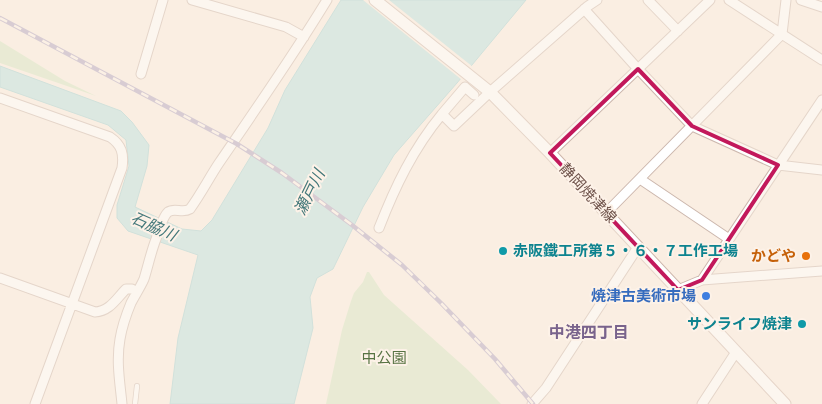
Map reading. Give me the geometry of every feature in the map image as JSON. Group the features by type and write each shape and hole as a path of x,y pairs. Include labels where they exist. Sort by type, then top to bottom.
{"main road":[{"name":"静岡焼津線","path":"374,0 487,90 550,152 785,404"}],"street":[{"path":"141,74 163,0"},
{"path":"192,0 286,27 304,37"},
{"path":"122,404 119,378 120,341 123,324 144,278 164,217 171,210 184,212 190,209 327,0"},
{"path":"442,114 454,126 487,90 597,0"},
{"path":"648,0 678,31"},
{"path":"550,152 710,0"},
{"path":"729,0 822,60"},
{"path":"606,213 782,34 786,0"},
{"path":"802,0 822,7"},
{"path":"584,9 692,126 778,165 822,170"},
{"path":"379,228 409,162 429,130 465,87 474,95"},
{"path":"0,98 110,137 120,146 124,158 122,168 35,404"},
{"path":"702,280 822,100"},
{"path":"640,179 729,238"},
{"path":"532,404 546,388 638,247"},
{"path":"678,290 702,280 822,271"},
{"path":"0,278 95,312 101,312 111,306 126,289 132,289 137,292"},
{"path":"702,404 736,352"}],"lane":[{"path":"135,404 138,386"}],"highlighted area":[{"path":"638,69 692,126 778,165 702,280 678,290 550,153"}],"green space":[{"path":"0,41 65,81 96,96 0,63"},
{"name":"中公園","path":"367,272 369,272 384,295 468,370 501,404 326,404 342,330 351,301"}],"water":[{"path":"341,0 526,0 394,155 363,207 333,269 317,278 310,297 313,328 294,404 170,404 178,338 198,255 128,231 117,218 117,205 129,166 126,140 108,125 0,87 0,66 121,111 149,145 147,166 135,207 182,229 201,231 212,220 268,128 285,90"}],"pier":[{"path":"363,0 389,0 473,67 462,80"}],"railway":[{"path":"0,18 237,144 282,173 402,265 495,359 533,404"}],"place":[{"name":"赤阪鐵工所第５・６・７工作工場","path":"503,251"},
{"name":"かどや","path":"806,256"},
{"name":"焼津古美術市場","path":"706,296"},
{"name":"サンライフ焼津","path":"802,324"}],"district":[{"name":"中港四丁目","path":"589,332"}],"water label":[{"name":"瀬戸川","path":"309,192"},
{"name":"石脇川","path":"154,226"}]}
